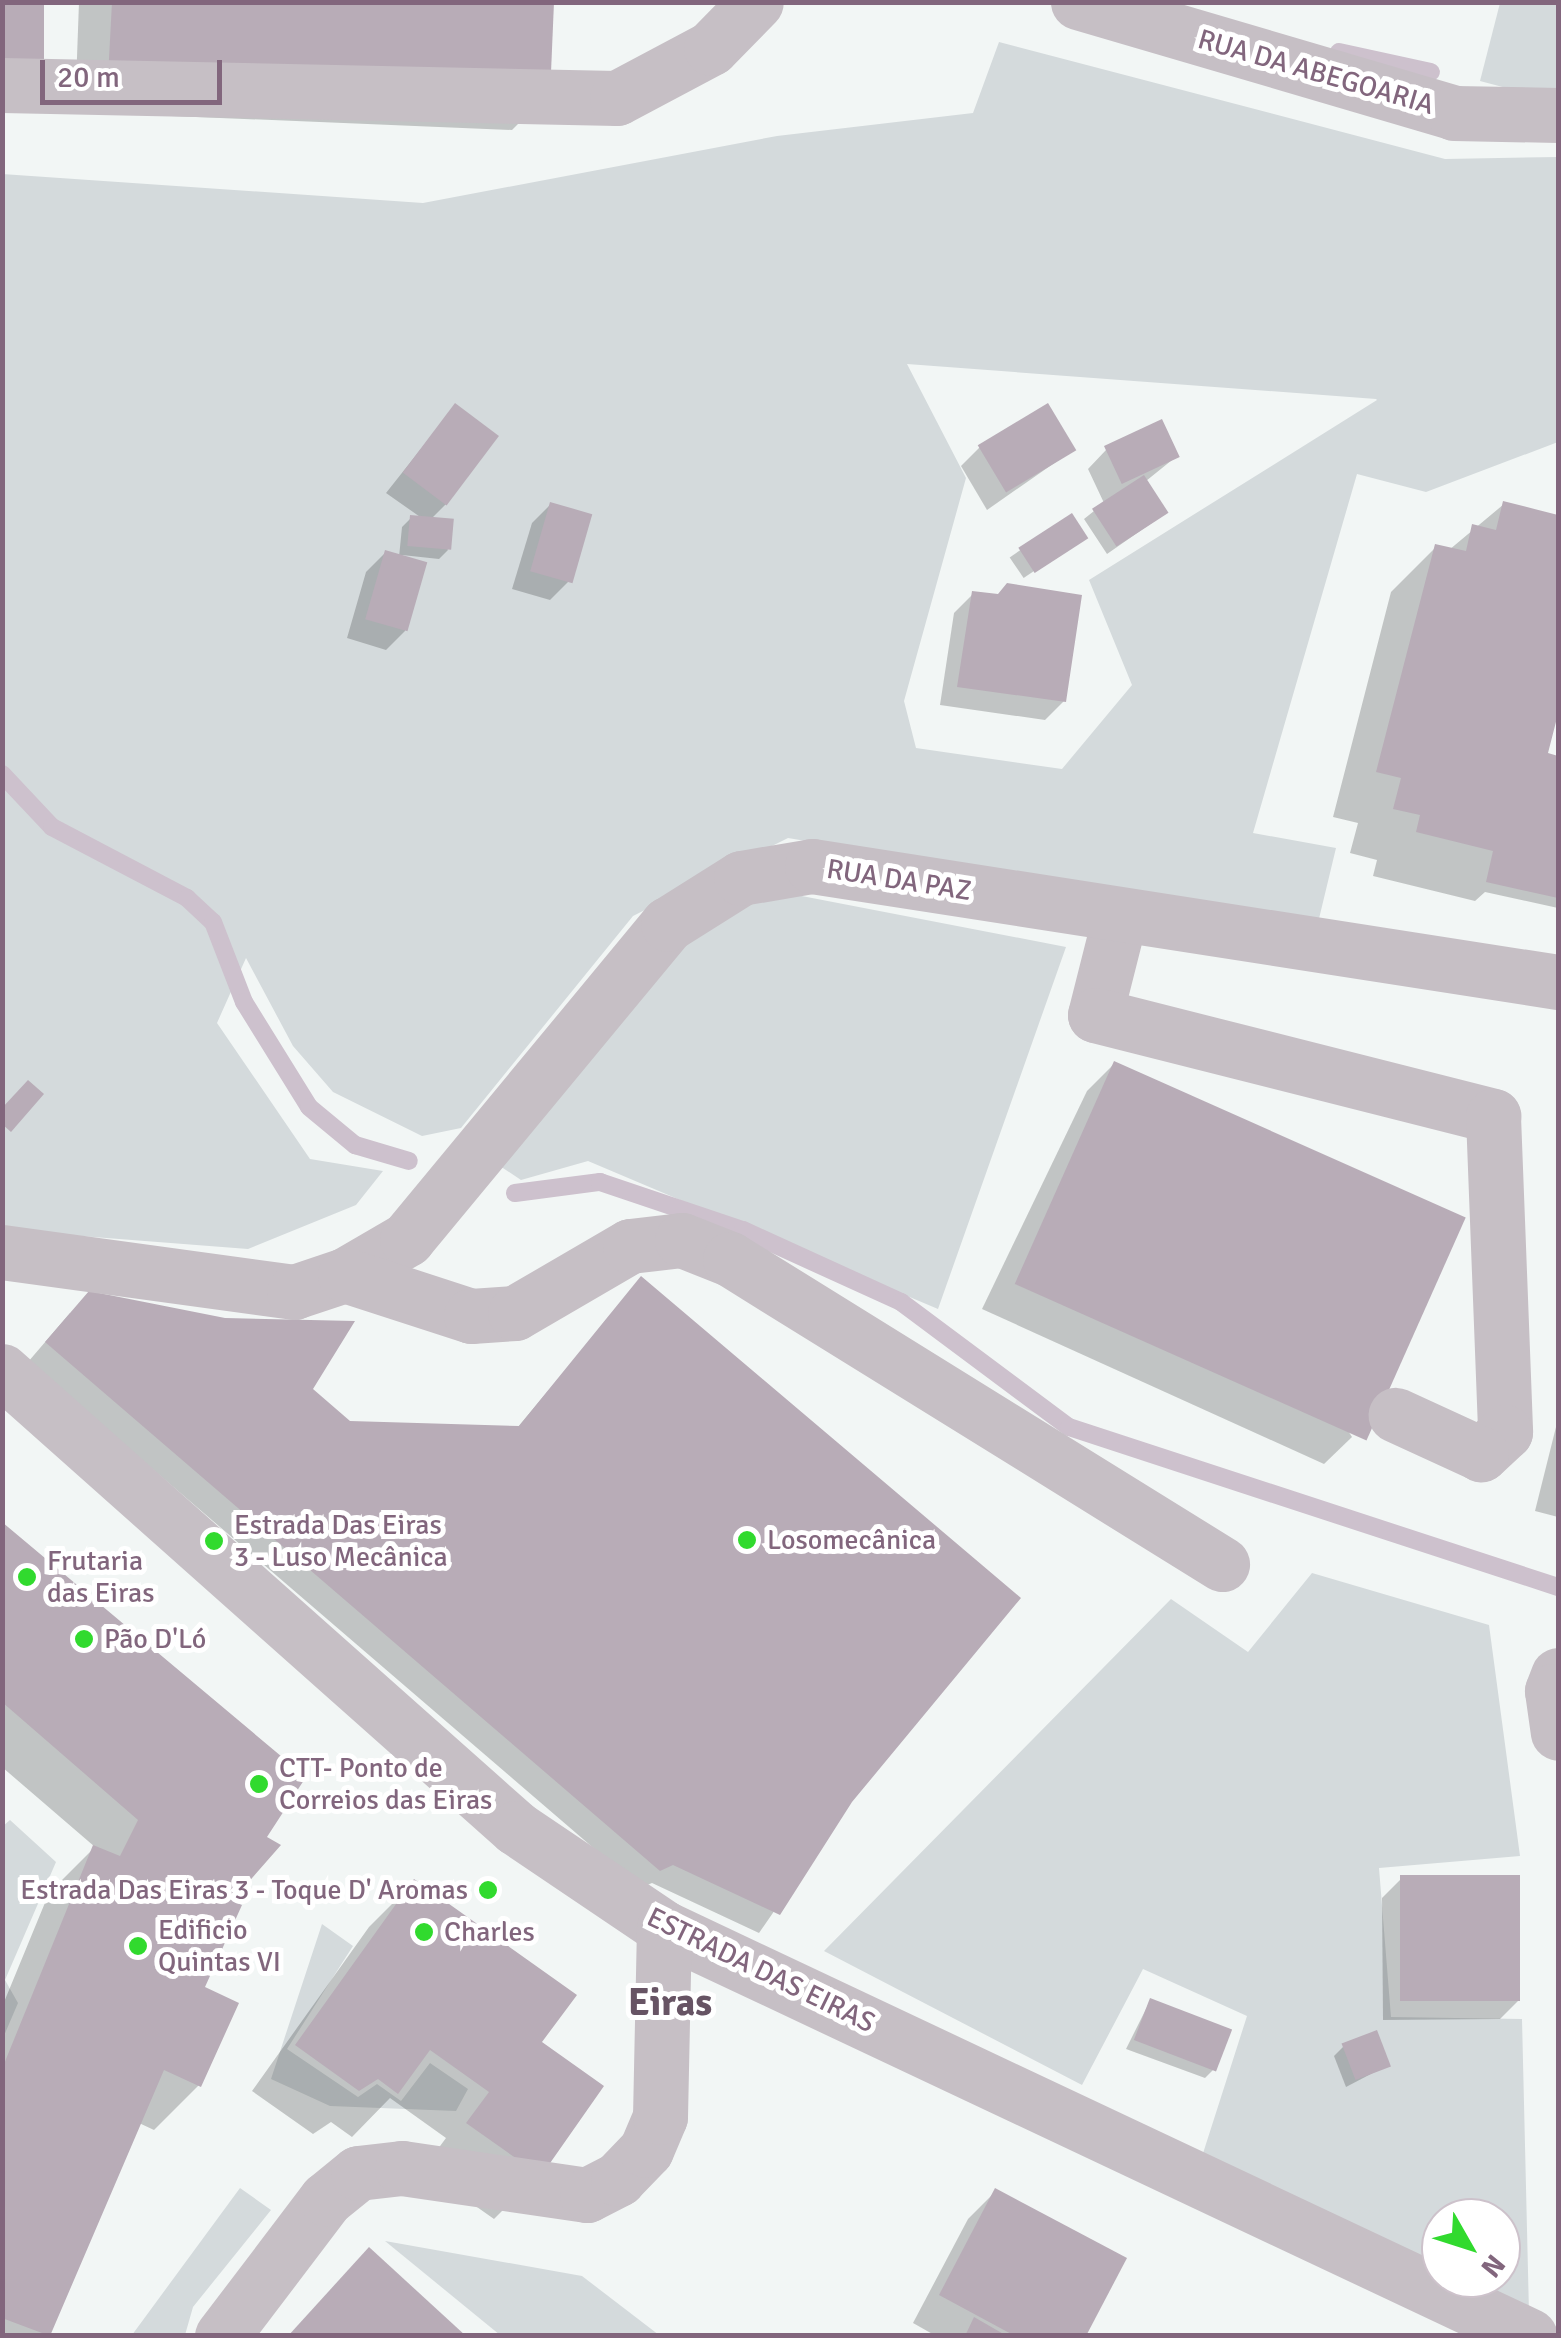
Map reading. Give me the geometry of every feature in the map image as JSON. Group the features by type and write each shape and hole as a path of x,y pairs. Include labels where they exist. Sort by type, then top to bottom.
{"street":[{"path":"2,85 617,98 711,48 756,2"},
{"name":"RUA DA ABEGOARIA","path":"1078,2 1454,112 1558,114"},
{"name":"RUA DA PAZ","path":"2,1252 294,1292 344,1275 408,1239 668,924 742,878 812,866 1558,982"},
{"path":"1120,916 1095,1015 1494,1116 1505,1432 1481,1454 1396,1415"},
{"path":"344,1275 471,1316 514,1313 630,1246 682,1240 730,1258 1222,1564"},
{"name":"ESTRADA DAS EIRAS","path":"2,1371 516,1828 664,1928 1530,2336"},
{"path":"1558,1675 1552,1691 1558,1734"},
{"path":"222,2336 326,2199 358,2173 402,2168 588,2195 618,2180 646,2150 660,2117 664,1928"}],"shaded area":[{"path":"1500,3 1558,3 1558,90 1514,90 1480,81"},
{"path":"999,42 1445,159 1558,157 1558,442 1426,492 1357,474 1253,833 1336,848 1317,927 788,838 633,916 461,1128 422,1136 333,1092 293,1046 246,958 217,1023 310,1159 383,1171 356,1205 248,1249 3,1230 2,174 423,203 777,136 973,113","holes":["907,364 1376,399 1089,580 1132,685 1062,769 916,748 904,701 966,478"]},
{"path":"781,892 1066,947 938,1309 588,1161 521,1180 485,1156 669,927"},
{"path":"1312,1573 1489,1625 1520,1856 1379,1868 1391,2017 1522,2019 1529,2313 1493,2298 1521,2298 1521,2198 1421,2198 1421,2267 1197,2172 1247,2016 1143,1969 1082,2085 824,1951 1171,1599 1248,1652"},
{"path":"10,1820 56,1862 5,1980 18,2003 3,2038 2,1827"},
{"path":"322,1924 353,1946 287,2049 358,2097 377,2084 401,2101 430,2063 468,2089 456,2111 330,2106 271,2079"},
{"path":"240,2188 271,2210 193,2307 185,2335 132,2335"},
{"path":"385,2241 582,2276 659,2335 500,2335"}],"building":[{"path":"2,2 44,2 44,71 2,71"},
{"path":"112,2 554,2 550,96 108,78"},
{"path":"455,403 499,436 447,506 403,472"},
{"path":"1048,403 1076,450 1006,492 978,445"},
{"path":"1162,419 1180,457 1122,484 1104,446"},
{"path":"1144,475 1169,513 1117,547 1092,509"},
{"path":"1503,501 1558,515 1558,714 1548,753 1558,756 1558,898 1486,882 1493,851 1416,832 1420,815 1393,809 1401,778 1376,772 1435,544 1466,551 1472,524 1496,530"},
{"path":"550,502 592,514 572,583 530,571"},
{"path":"1072,513 1088,538 1035,573 1018,548"},
{"path":"410,515 454,519 451,550 407,546"},
{"path":"385,550 427,562 407,631 365,619"},
{"path":"1007,583 1082,595 1066,702 957,687 972,591 998,594"},
{"path":"1114,1061 1466,1218 1366,1440 1015,1284"},
{"path":"28,1080 44,1094 11,1132 2,1124 2,1108"},
{"path":"641,1276 1021,1598 852,1802 780,1915 673,1865 660,1871 45,1342 89,1291 225,1318 355,1321 313,1389 350,1421 519,1426"},
{"path":"2,1522 306,1777 267,1837 281,1845 232,1901 242,1905 205,1987 239,2003 201,2087 164,2070 50,2336 2,2318 2,2069 93,1845 120,1856 138,1820 2,1702"},
{"path":"1400,1875 1520,1875 1520,2001 1400,2001"},
{"path":"414,1879 577,1995 542,2042 604,2086 541,2176 466,2123 489,2092 430,2050 398,2094 378,2079 359,2091 295,2045"},
{"path":"1150,1998 1232,2030 1216,2072 1134,2040"},
{"path":"1377,2030 1391,2066 1356,2080 1342,2044"},
{"path":"995,2188 1127,2258 1086,2336 1015,2336 939,2295"},
{"path":"369,2247 466,2336 288,2336"},
{"path":"974,2317 1007,2336 965,2336"}],"waterway":[{"path":"1339,52 1431,72"},
{"path":"2,774 52,827 187,898 213,922 244,1002 309,1107 355,1145 409,1161"},
{"path":"515,1193 600,1182 743,1230 901,1302 1069,1427 1558,1587"}],"place":[{"name":"Losomecânica","path":"747,1540"},
{"name":"Estrada Das Eiras 3 - Luso Mecânica","path":"214,1541"},
{"name":"Frutaria das Eiras","path":"27,1577"},
{"name":"Pão D'Ló","path":"84,1639"},
{"name":"CTT- Ponto de Correios das Eiras","path":"259,1784"},
{"name":"Estrada Das Eiras 3 - Toque D' Aromas","path":"488,1890"},
{"name":"Charles","path":"424,1932"},
{"name":"Edificio Quintas VI","path":"138,1946"}],"district":[{"name":"Eiras","path":"670,2003"}]}
